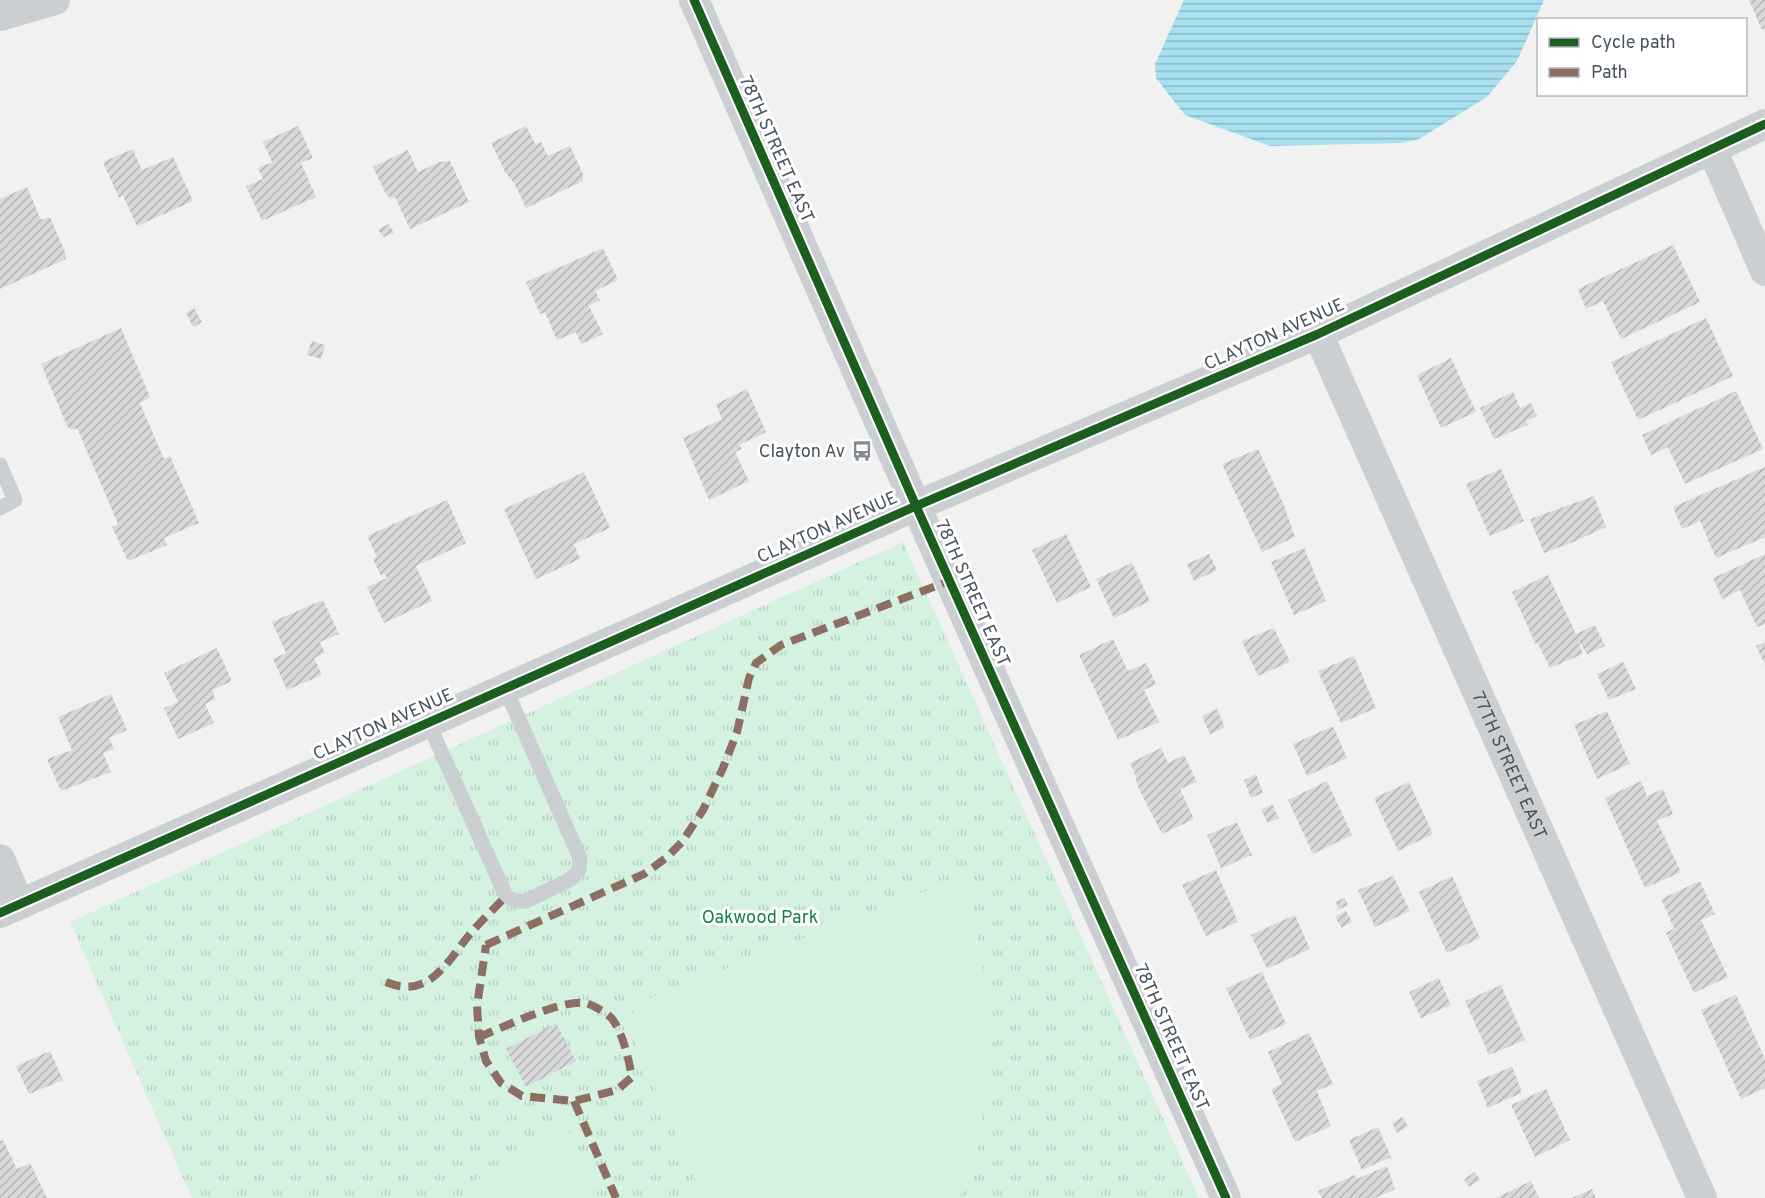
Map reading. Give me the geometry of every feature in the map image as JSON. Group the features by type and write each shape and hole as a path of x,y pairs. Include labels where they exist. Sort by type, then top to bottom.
{"street":[{"path":"4,10 55,0"},
{"name":"78TH STREET EAST","path":"694,0 916,506 1226,1198"},
{"name":"CLAYTON AVENUE","path":"10,908 916,506 1318,334 1765,124"},
{"path":"1712,149 1765,271"},
{"name":"77TH STREET EAST","path":"1318,334 1702,1198"},
{"path":"0,859 10,908"}],"lane":[{"path":"0,465 15,500 0,507"},
{"path":"428,722 506,896 515,901 526,901 571,879 579,870 580,858 505,688"}],"green space":[{"name":"Oakwood Park","path":"903,542 1199,1198 192,1198 70,922"},
{"path":"965,876 995,1029 975,1175 958,1198 703,1198 627,1022 642,1001"},
{"path":"565,1123 597,1198 461,1198 467,1186"}],"water":[{"path":"1184,0 1544,0 1517,61 1487,97 1419,139 1402,143 1270,146 1185,115 1156,78 1155,64"}],"building":[{"path":"1749,0 1765,0 1765,28 1762,30"},
{"path":"298,126 313,158 301,163 316,197 262,221 246,186 263,179 258,168 272,162 263,142"},
{"path":"526,126 536,145 541,142 548,156 570,146 583,174 583,181 526,208 491,143"},
{"path":"133,149 142,170 173,157 193,201 137,226 123,196 119,198 103,162"},
{"path":"408,150 418,172 439,162 450,161 469,202 410,229 395,197 391,199 386,194 373,167"},
{"path":"27,187 41,220 50,217 66,259 0,289 0,199"},
{"path":"389,224 394,233 383,237 378,229"},
{"path":"1673,245 1700,302 1621,339 1603,301 1586,309 1578,289"},
{"path":"603,248 618,280 595,291 600,300 589,306 603,334 581,344 576,332 557,340 545,312 540,314 526,282"},
{"path":"194,308 202,322 193,327 186,313"},
{"path":"1706,318 1733,376 1638,420 1611,362"},
{"path":"121,328 150,397 140,403 164,459 170,456 199,523 164,538 167,545 128,561 112,527 118,524 77,428 71,430 67,426 41,364"},
{"path":"312,341 325,345 321,359 307,355"},
{"path":"1451,358 1476,412 1441,428 1417,375"},
{"path":"747,389 766,432 739,445 742,449 735,452 749,481 709,500 683,438 722,419 716,404"},
{"path":"1736,391 1763,449 1685,484 1668,447 1651,455 1642,435"},
{"path":"1513,392 1520,408 1531,403 1537,416 1526,421 1528,425 1494,439 1480,408"},
{"path":"1258,449 1283,503 1295,537 1262,552 1222,464"},
{"path":"1765,467 1765,537 1716,558 1700,521 1682,529 1673,507"},
{"path":"1501,469 1524,521 1490,536 1466,484"},
{"path":"584,472 610,528 574,544 580,559 536,579 504,509"},
{"path":"1594,496 1606,527 1544,553 1530,519"},
{"path":"447,500 466,543 416,566 432,601 384,623 367,587 387,578 385,574 381,576 373,559 377,557 367,536"},
{"path":"1066,534 1091,587 1057,603 1032,550"},
{"path":"1304,548 1326,601 1294,615 1271,562"},
{"path":"1209,554 1217,570 1194,581 1187,564"},
{"path":"1765,554 1765,624 1757,627 1740,590 1722,599 1713,578"},
{"path":"1132,563 1150,601 1114,618 1096,579"},
{"path":"1548,575 1576,634 1595,625 1605,646 1587,654 1578,640 1583,654 1550,668 1538,644 1535,643 1512,592"},
{"path":"323,600 339,634 320,642 325,653 314,658 322,675 287,690 273,659 286,653 272,622"},
{"path":"1274,628 1290,662 1258,676 1242,641"},
{"path":"1113,639 1128,671 1146,663 1156,684 1144,690 1159,722 1118,740 1079,655"},
{"path":"1765,642 1765,665 1756,646"},
{"path":"217,648 232,681 212,690 215,699 205,704 214,723 178,739 164,708 178,702 164,673"},
{"path":"1354,656 1376,708 1341,723 1318,671"},
{"path":"1623,662 1636,689 1609,700 1597,674"},
{"path":"111,694 127,730 109,738 114,749 103,753 111,772 61,791 47,759 72,750 58,717"},
{"path":"1217,709 1225,727 1210,734 1202,716"},
{"path":"1607,711 1630,764 1597,779 1574,725"},
{"path":"1333,726 1347,758 1307,776 1293,744"},
{"path":"1161,748 1168,763 1184,755 1197,782 1180,789 1194,819 1162,834 1138,787 1130,763"},
{"path":"1256,774 1263,793 1251,798 1244,780"},
{"path":"1327,781 1352,835 1313,854 1288,800"},
{"path":"1641,781 1647,796 1663,789 1673,814 1657,821 1681,872 1645,888 1605,798"},
{"path":"1409,782 1433,834 1398,851 1374,798"},
{"path":"1272,804 1279,818 1268,823 1261,810"},
{"path":"1237,822 1252,855 1221,868 1207,835"},
{"path":"1216,870 1238,922 1206,936 1182,885"},
{"path":"1393,876 1410,911 1375,927 1358,890"},
{"path":"1452,876 1480,938 1447,953 1419,892"},
{"path":"1700,881 1715,914 1701,920 1728,977 1694,993 1666,933 1674,928 1661,899"},
{"path":"1345,898 1348,905 1338,910 1336,901"},
{"path":"1346,911 1352,922 1342,928 1335,917"},
{"path":"1295,915 1310,949 1267,969 1251,935"},
{"path":"1262,972 1286,1024 1250,1040 1226,988"},
{"path":"1439,978 1451,1005 1421,1018 1409,992"},
{"path":"1501,985 1525,1040 1489,1055 1465,1001"},
{"path":"1736,995 1765,1059 1765,1088 1741,1099 1701,1010"},
{"path":"556,1023 576,1061 526,1087 506,1049"},
{"path":"1309,1033 1333,1084 1317,1091 1331,1126 1295,1142 1271,1089 1282,1084 1268,1052"},
{"path":"50,1051 63,1080 29,1094 16,1066"},
{"path":"1512,1067 1521,1093 1488,1108 1477,1081"},
{"path":"1546,1089 1570,1140 1535,1157 1511,1105"},
{"path":"1402,1117 1408,1126 1397,1133 1392,1123"},
{"path":"1378,1127 1391,1157 1362,1170 1349,1140"},
{"path":"3,1140 17,1169 30,1163 47,1198 0,1198 0,1141"},
{"path":"1387,1166 1395,1189 1375,1198 1322,1198 1318,1191 1355,1175 1357,1179"},
{"path":"1475,1172 1480,1180 1469,1187 1464,1179"},
{"path":"1531,1181 1539,1198 1496,1198"},
{"path":"1592,1189 1596,1198 1572,1198"}],"marked path":[{"path":"486,945 644,874 666,858 682,842 703,810 723,768 737,732 749,678 756,663 781,645 949,581"},
{"path":"386,982 401,986 414,986 436,975 474,929 506,896"},
{"path":"479,1037 547,1010 574,1003 585,1003 596,1007 613,1020 623,1040 632,1077 617,1090 574,1101 522,1096 501,1083 486,1061 479,1037 477,1006 486,945"},
{"path":"574,1101 616,1198"}],"cycle path":[{"path":"694,0 916,506 1226,1198"},
{"path":"0,913 916,506 1318,334 1765,124"}],"place":[{"name":"Clayton Av","path":"862,451"}]}
